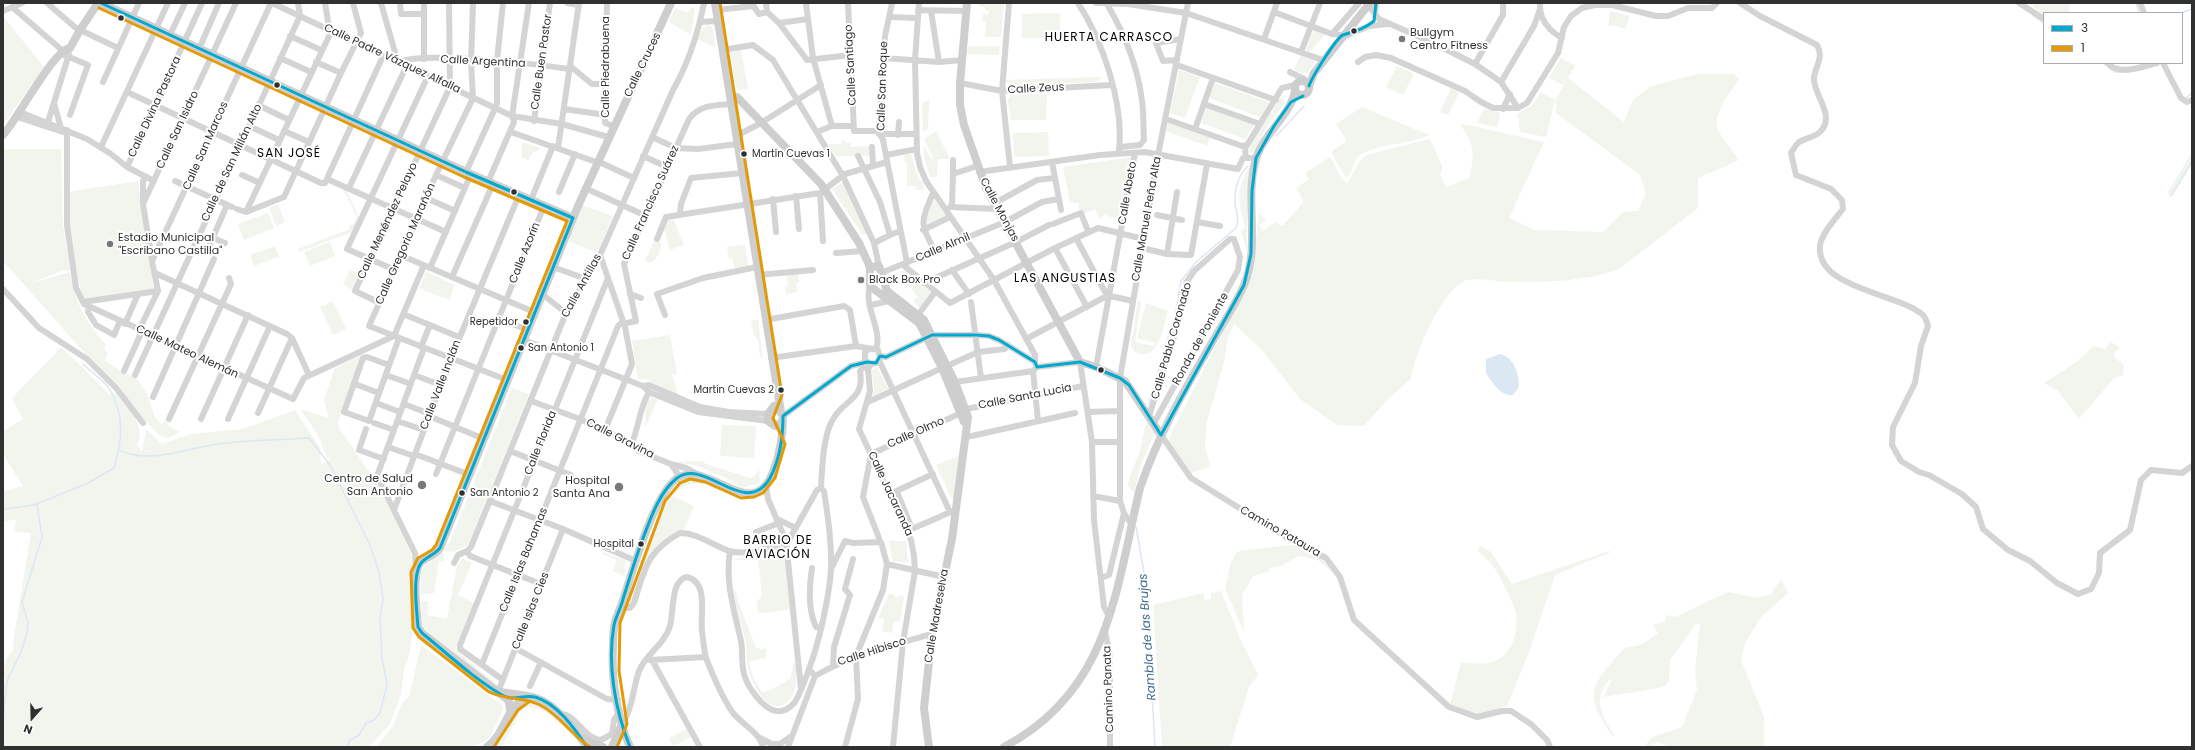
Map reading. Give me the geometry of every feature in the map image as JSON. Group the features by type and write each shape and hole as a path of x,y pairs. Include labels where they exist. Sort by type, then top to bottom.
{"main road":[{"path":"3,135 52,62 65,52 98,3"},
{"path":"101,3 354,121 491,183 573,218"},
{"name":"Calle Cruces","path":"416,573 418,566 426,558 435,554 440,548 585,188 672,3"},
{"path":"1004,747 1027,732 1058,706 1083,674 1106,631 1114,604 1142,481 1168,421 1244,285 1249,266 1252,235 1252,191 1256,158 1274,126 1292,102 1299,85 1314,73 1354,20 1369,4"},
{"path":"630,747 622,724 618,700 613,648 615,622 636,561 661,498 670,485 680,477 697,474 743,493 752,493 766,486 776,462 780,442 782,417 777,396 746,203 716,6"},
{"name":"Calle Monjas","path":"967,7 960,84 960,105 964,125 978,168 996,206 1060,321 1080,362"},
{"path":"1299,85 1303,96"},
{"path":"1292,102 1308,92 1299,85"},
{"path":"730,100 737,97 822,184 822,191 859,243 870,267 870,286 919,323 929,337 964,411"},
{"path":"870,267 880,269 887,291 924,320 929,337"},
{"path":"1080,362 1096,367 1120,378"},
{"path":"944,367 955,382 964,411 967,437"},
{"name":"Camino Pataura","path":"1120,378 1129,385 1161,435"},
{"path":"777,396 770,418 780,442"},
{"path":"770,418 777,410 782,417"},
{"path":"770,418 778,425 782,417"},
{"path":"1152,420 1162,424 1168,421"},
{"name":"Calle Madreselva","path":"929,747 924,708 932,634 944,577 953,511 967,437"},
{"path":"416,573 418,627 422,633 501,694 509,702 510,710"},
{"path":"501,694 544,701 559,714 588,747"},
{"path":"488,747 499,735 510,710 523,698"},
{"path":"610,747 622,724"},
{"path":"579,735 591,744 603,747"}],"street":[{"path":"3,10 22,3"},
{"path":"47,3 80,30 118,48"},
{"path":"104,82 139,3"},
{"path":"101,147 168,3"},
{"path":"170,35 185,3"},
{"name":"Calle Divina Pastora","path":"127,167 202,3"},
{"path":"198,48 219,3"},
{"name":"Calle San Isidro","path":"143,204 236,3"},
{"name":"Calle Padre Vázquez Alfalla","path":"271,3 512,116 534,121 562,124 608,137"},
{"name":"Calle San Marcos","path":"152,261 271,3"},
{"path":"298,3 300,16"},
{"path":"246,212 321,50 330,34 325,3"},
{"path":"175,181 215,200 246,212 284,197 340,73 361,33 353,3"},
{"path":"381,3 398,63"},
{"path":"400,3 401,14 424,14"},
{"path":"424,3 424,59"},
{"path":"449,3 450,87"},
{"path":"473,3 473,98"},
{"path":"372,422 376,403 386,376 403,314 446,232 465,188 469,173 497,104 497,60 503,3"},
{"path":"452,277 511,132 512,116 529,3"},
{"name":"Calle Buen Pastor","path":"534,121 550,3"},
{"path":"531,200 556,147 562,124 579,4 567,3"},
{"name":"Calle Piedrabuena","path":"607,3 607,84 605,122 613,126"},
{"name":"Calle Antillas","path":"454,563 458,555 467,552 471,547 566,313 600,255 643,156 673,90 683,72 700,22 704,3"},
{"path":"766,3 767,12 779,23 807,60 813,58 851,55"},
{"path":"806,3 813,58 822,85 832,126"},
{"name":"Calle Santiago","path":"848,3 853,126"},
{"name":"Calle San Roque","path":"892,3 885,36 879,133 883,140 886,155 905,264"},
{"path":"919,3 916,18 915,60 917,149 920,167 933,193 994,280 1035,355 1034,394 1038,421"},
{"path":"1009,3 1002,91 1010,167"},
{"path":"1078,3 1104,55 1112,85 1118,118 1119,154"},
{"path":"1096,3 1128,3 1186,13 1323,60"},
{"name":"Calle Manuel Peña Alta","path":"1131,524 1124,513 1120,501 1120,378 1158,155 1188,3"},
{"path":"1264,39 1277,3"},
{"path":"1301,52 1319,3"},
{"path":"1332,34 1359,3"},
{"path":"1274,12 1332,34 1342,36 1369,26 1374,21 1376,3"},
{"path":"1475,64 1504,15 1503,3"},
{"path":"1740,3 1760,16 1817,45 1820,50 1821,56 1814,78 1826,113 1825,126 1819,133 1798,143 1791,153 1796,175 1831,189 1842,200 1843,209 1829,227 1820,244 1820,257 1824,264 1831,272 1854,287 1904,304 1924,316 1928,326 1921,346 1915,384 1893,427 1892,445 1901,460 1919,472 1929,475 1962,494 1976,507 1983,529 2008,550 2030,561 2056,583 2078,594 2091,589 2099,574 2100,553 2130,530 2141,480 2151,470 2182,473 2192,466"},
{"path":"2019,3 2043,19"},
{"path":"1107,4 1119,25 1131,54 1142,100 1144,140 1140,144 1120,147"},
{"path":"1369,4 1379,19 1387,24 1414,34 1475,64 1501,82 1518,108"},
{"path":"716,6 753,5 759,14 767,12"},
{"path":"1358,62 1365,57 1376,54 1390,58 1460,89 1493,108 1518,108 1528,103 1558,52 1564,27 1571,16 1582,8 1595,5 1612,5 1656,16 1668,16 1688,8 1714,5"},
{"path":"1501,82 1534,26 1540,6"},
{"path":"1540,6 1546,26 1562,38"},
{"path":"12,7 65,52 88,65 70,114"},
{"path":"918,10 931,11 967,7"},
{"path":"931,11 939,62"},
{"name":"Calle de San Millán Alto","path":"135,375 300,16"},
{"path":"890,17 916,18"},
{"path":"779,23 808,19"},
{"path":"700,22 718,20"},
{"path":"1354,20 1361,26 1387,24"},
{"path":"1534,26 1546,26"},
{"path":"290,36 321,50"},
{"path":"1181,39 1156,43 1163,61 1177,62 1213,78 1276,100"},
{"path":"722,50 753,45 773,60 843,176 874,243 880,269"},
{"path":"48,122 54,103 65,52"},
{"path":"127,92 322,183 327,179 384,56"},
{"path":"280,58 311,72"},
{"path":"883,58 939,62 963,60"},
{"name":"Calle Argentina","path":"398,63 402,60 424,59 497,60 570,68"},
{"path":"316,62 340,73"},
{"path":"2108,64 2114,68 2123,70 2152,64"},
{"path":"2164,64 2181,98 2187,102 2192,100"},
{"path":"348,188 406,66"},
{"path":"570,68 592,84 607,84"},
{"path":"1246,158 1245,148 1280,94 1282,88 1299,85 1289,72"},
{"path":"395,270 347,249 428,76"},
{"path":"1195,129 1213,78"},
{"name":"Calle Zeus","path":"960,84 1002,91 1112,85"},
{"path":"652,137 676,148 698,148 736,140 822,85"},
{"name":"Calle Menéndez Pelayo","path":"380,303 355,291 450,87"},
{"path":"1504,109 1510,94"},
{"name":"Calle Gregorio Marañón","path":"396,337 370,326 442,161 473,98"},
{"name":"Calle Francisco Suárez","path":"623,323 636,321 624,264 689,119 696,111 730,100"},
{"path":"54,103 64,130 67,225 76,288 83,302 158,291"},
{"path":"1204,104 1260,124"},
{"path":"258,106 289,120"},
{"path":"564,109 606,115"},
{"path":"18,114 64,130"},
{"path":"18,114 48,122 101,147 127,167 154,181"},
{"path":"1166,119 1242,146 1247,145"},
{"path":"898,136 900,122"},
{"path":"249,126 280,140"},
{"path":"817,132 832,126 853,126 854,131 898,136 914,134"},
{"path":"284,131 309,142"},
{"path":"511,132 597,162 634,178"},
{"path":"872,147 873,165"},
{"path":"886,155 917,149"},
{"path":"953,174 978,168 1010,167 1145,152 1238,170 1243,158 1256,158"},
{"name":"Calle Abeto","path":"1096,367 1136,153"},
{"path":"559,192 574,154"},
{"path":"643,156 667,167"},
{"path":"858,156 862,168 880,202 890,235"},
{"path":"952,206 953,160"},
{"path":"657,239 666,217 822,191 843,176 862,168 887,162"},
{"path":"1052,162 1061,210"},
{"path":"1142,248 1167,254 1191,255 1207,164"},
{"path":"680,214 681,204 691,178 742,173"},
{"path":"242,175 260,183"},
{"path":"436,175 465,188"},
{"path":"124,370 158,291 143,204 143,180 145,177"},
{"path":"944,208 952,206 996,206 1037,180 1054,178"},
{"path":"327,179 446,232"},
{"path":"585,188 646,216"},
{"path":"822,191 823,241"},
{"path":"1167,254 1178,192"},
{"path":"933,193 924,216 923,230 935,251"},
{"name":"Calle Valle Inclán","path":"394,510 459,337 519,195"},
{"path":"796,196 799,229"},
{"path":"426,198 455,211"},
{"path":"773,199 776,232"},
{"name":"Calle Almil","path":"880,269 905,264 1005,222 1042,202 1058,199"},
{"name":"Calle Azorín","path":"436,474 500,319 544,206"},
{"path":"208,249 232,207"},
{"path":"924,283 1051,225 1081,213 1088,231"},
{"path":"1157,216 1182,220"},
{"path":"923,230 950,217"},
{"path":"1197,222 1220,226"},
{"path":"905,264 924,283 950,303 1088,231 1098,228 1144,239"},
{"path":"874,243 900,231"},
{"path":"213,238 225,244"},
{"path":"1076,238 1105,292 1110,296 1133,300"},
{"name":"Calle Pablo Coronado","path":"1152,420 1178,324 1186,282 1194,271 1230,239 1234,240 1240,264"},
{"path":"1055,248 1087,307"},
{"path":"836,253 862,251"},
{"path":"400,255 534,312"},
{"path":"600,255 623,323 632,364 605,430"},
{"path":"153,397 214,260"},
{"path":"1240,264 1249,266"},
{"name":"Ronda de Poniente","path":"1152,420 1221,304 1240,264"},
{"path":"553,267 586,279"},
{"path":"665,314 658,294 703,278 758,271 813,270"},
{"path":"952,270 969,294"},
{"path":"155,273 248,315 292,338 309,375 396,337 507,380"},
{"path":"169,419 231,284 229,278"},
{"name":"Calle Florida","path":"503,680 460,649 460,645 608,278"},
{"path":"870,286 870,305 877,342 876,349 933,474 953,511 909,530"},
{"path":"3,289 39,328 87,359 116,388 143,423"},
{"path":"918,315 935,292"},
{"path":"89,306 88,312 96,325 114,335 138,294"},
{"path":"542,294 566,313"},
{"path":"630,294 641,298"},
{"path":"1026,339 1110,296"},
{"path":"870,305 888,301"},
{"name":"Calle Mateo Alemán","path":"83,302 197,357 293,399 304,378 309,375"},
{"path":"971,302 981,378"},
{"path":"765,320 844,306 850,310 856,346"},
{"path":"403,314 459,337"},
{"path":"201,419 248,315"},
{"path":"500,319 528,330"},
{"name":"Calle Islas Bahamas","path":"482,664 618,326 623,323"},
{"path":"416,573 415,553 377,476 404,404 430,325"},
{"path":"228,419 270,326"},
{"path":"880,358 886,358 929,337 976,335 989,336 1008,345 1027,357 1035,367"},
{"path":"258,413 292,338"},
{"path":"524,340 643,386 649,392 698,412 770,418"},
{"path":"868,402 978,352 1005,349 1008,345"},
{"path":"771,358 856,346 876,349"},
{"path":"1027,357 1031,348"},
{"path":"868,363 864,355 869,349"},
{"path":"389,365 367,357 363,358 344,412 394,430"},
{"path":"782,417 851,366 876,363 880,358"},
{"path":"955,382 1035,367 1080,362 1092,442 1094,520 1103,601 1110,619"},
{"path":"730,551 728,567 729,588 742,645 744,675 760,702 768,709 782,711 789,708 794,703 817,646 831,570 830,539 824,491 821,488 828,435 832,421 859,391 862,380 860,371 868,363"},
{"name":"Calle Jacaranda","path":"868,363 870,391 859,429 909,530"},
{"path":"414,375 441,385"},
{"path":"386,376 411,384"},
{"path":"355,384 380,393"},
{"path":"643,386 649,385 688,403 710,410 770,418"},
{"name":"Calle Santa Lucia","path":"964,411 1034,394 1083,386"},
{"path":"632,443 638,429 642,405 649,392"},
{"name":"Calle Gravina","path":"531,401 580,419 632,443 638,451 697,474"},
{"path":"376,403 424,430"},
{"path":"404,404 484,439"},
{"name":"Calle Olmo","path":"871,454 964,411"},
{"path":"1088,412 1120,411"},
{"path":"967,437 1075,413"},
{"path":"366,429 359,450 384,459"},
{"name":"Camino Pataura","path":"1161,435 1191,478 1289,539 1326,558 1335,568 1342,582 1354,620 1449,707 1476,717 1502,711 1511,711 1531,724 1546,740 1550,747"},
{"path":"1092,442 1120,442"},
{"path":"388,447 470,475"},
{"path":"510,451 571,475"},
{"path":"871,454 863,497 879,538"},
{"path":"671,464 680,477"},
{"path":"890,494 933,474"},
{"path":"766,486 768,499 786,541 800,689"},
{"path":"621,608 630,608 634,604 646,564 652,554 680,533 696,536 730,551 751,552 786,541 796,528 817,490 821,488"},
{"name":"Calle Jacaranda","path":"893,747 903,642 915,571 909,530 897,492"},
{"path":"752,493 763,495 768,499"},
{"path":"1093,496 1120,501"},
{"path":"490,501 563,529 636,561"},
{"path":"1102,585 1107,582 1124,513"},
{"path":"756,532 778,521 796,528"},
{"name":"Calle Islas Cies","path":"501,694 503,680 515,648 563,529"},
{"path":"831,570 845,541 853,543 881,542 886,564 883,590 856,656 858,699 845,747"},
{"path":"467,552 470,556 541,584"},
{"path":"415,553 426,558"},
{"path":"833,665 834,647 850,595 845,589 853,559"},
{"path":"886,564 944,577"},
{"path":"812,568 810,587 812,619 816,627 820,628"},
{"path":"1101,578 1109,575"},
{"path":"622,724 627,716 639,672 667,633 671,624 676,590 679,582 687,577 693,579 698,584 702,594 702,630 706,657 733,713 757,737 763,747"},
{"path":"1103,601 1109,605 1114,604"},
{"name":"Camino Panata","path":"1106,631 1110,656 1110,747"},
{"name":"Calle Hibisco","path":"815,676 833,665 856,656 932,634"},
{"path":"515,648 607,699 618,700"},
{"path":"649,660 706,657"},
{"path":"649,660 700,747"},
{"path":"530,686 541,662"},
{"path":"788,747 790,738 799,721 815,676 809,669"},
{"path":"559,714 565,714 585,733 601,740 612,734 614,720 620,711"},
{"path":"757,737 772,744 780,744 790,738"}],"shaded area":[{"path":"978,3 1004,3 1001,37 985,37 986,21 982,21 983,14 988,15 989,11 985,10 985,7 977,5"},
{"path":"2034,3 2071,3 2068,12 2043,12 2043,14 2032,6"},
{"path":"691,7 695,9 691,35 669,22 675,8 688,13"},
{"path":"1610,11 1630,16 1625,29 1616,26 1608,26"},
{"path":"1060,13 1060,38 1022,38 1022,14"},
{"path":"3,16 44,67 3,125"},
{"path":"709,25 713,28 715,47 697,39 703,28"},
{"path":"1314,29 1326,34 1310,52 1306,51"},
{"path":"968,46 1000,46 999,55 967,54"},
{"path":"741,50 748,89 738,90 736,87 730,52"},
{"path":"1301,55 1316,60 1308,72 1302,74 1294,69"},
{"path":"1561,58 1575,66 1563,85 1549,78"},
{"path":"1397,66 1414,74 1403,95 1386,87"},
{"path":"1179,70 1200,77 1185,118 1170,113"},
{"path":"1698,74 1734,74 1739,79 1722,105 1717,119 1717,126 1721,136 1739,160 1698,178 1698,208 1619,269 1592,277 1578,279 1507,282 1472,279 1458,285 1449,294 1431,323 1417,355 1411,379 1389,398 1364,426 1337,425 1300,399 1262,350 1234,324 1228,336 1224,362 1207,421 1205,445 1210,467 1191,473 1169,441 1169,438 1252,275 1259,213 1266,220 1259,225 1263,231 1275,222 1282,226 1304,202 1296,188 1309,179 1305,173 1330,157 1342,179 1348,183 1359,162 1366,155 1430,139 1443,168 1440,174 1446,187 1470,178 1473,155 1469,139 1460,124 1468,125 1544,142 1509,218 1535,230 1603,232 1623,212 1638,211 1646,193 1640,175 1556,113 1556,99 1568,78 1624,122 1633,100 1651,86"},
{"path":"1102,77 1095,82 1010,86 1006,82 1006,80"},
{"path":"1215,83 1269,102 1260,117 1209,98"},
{"path":"1451,88 1459,93 1448,115 1440,112"},
{"path":"1541,92 1555,100 1546,137 1520,132 1518,114 1533,104"},
{"path":"1047,94 1046,120 1011,120 1008,100 1011,95"},
{"path":"1281,97 1284,100 1284,104 1266,128 1254,152 1250,153 1249,145"},
{"path":"929,100 928,129 923,132 922,103"},
{"path":"1362,107 1429,135 1412,141 1376,148 1360,155 1357,157 1349,176 1346,178 1332,154 1333,150 1347,141 1336,124"},
{"path":"1206,108 1254,125 1245,139 1201,123"},
{"path":"1484,109 1500,113 1497,127 1477,123"},
{"path":"1168,123 1210,138 1207,146 1166,131"},
{"path":"936,131 950,159 938,159 937,177 930,177 924,156 924,145 931,159 934,159 924,139"},
{"path":"1048,132 1049,156 1014,157 1013,133"},
{"path":"842,140 845,140 845,143 851,143 851,147 870,146 871,156 836,156 828,144 842,144"},
{"path":"523,142 541,149 532,153 528,160 522,158 521,148"},
{"path":"3,149 61,149 63,226 70,270 61,271 31,283 70,272 78,303 86,319 106,345 104,349 108,354 105,361 123,372 136,377 147,394 155,417 161,424 166,421 169,426 180,432 168,438 160,436 3,261"},
{"path":"2192,152 2192,162 2170,196 2168,192"},
{"path":"911,154 916,172 924,186 923,190 915,189 918,186 907,186 907,162 905,162 904,155"},
{"path":"1132,157 1122,219 1107,216 1107,213 1100,219 1095,209 1083,214 1079,211 1079,203 1070,202 1063,167"},
{"path":"1251,165 1247,198 1247,251 1241,231 1245,227 1239,195 1242,181"},
{"name":"Estadio Municipal \"Escribano Castilla\"","path":"138,181 154,290 83,300 72,246 68,192"},
{"path":"843,182 868,233 863,235 832,189"},
{"path":"342,188 346,189 359,217 352,232 299,252 298,249 350,229 349,225 353,224 357,216"},
{"path":"934,199 946,216 927,224 927,216"},
{"path":"278,204 285,222 276,226 269,208"},
{"path":"582,205 613,216 597,253 568,241"},
{"path":"268,213 274,228 244,240 238,224"},
{"path":"669,218 673,218 684,245 670,250 664,229"},
{"path":"654,241 661,243 661,249 657,257 650,263 645,261"},
{"path":"330,242 335,256 310,266 304,252"},
{"path":"745,245 748,266 734,268 733,258 729,259 727,247"},
{"path":"275,246 279,257 254,266 250,255"},
{"path":"350,270 360,274 353,290 343,285"},
{"path":"905,270 932,293 919,308 913,301 917,297 910,287 905,288 900,272"},
{"path":"426,272 455,285 449,300 419,288"},
{"path":"798,273 799,282 796,283 797,292 786,294 785,287 788,286 786,274"},
{"path":"1138,300 1141,301 1135,342 1154,346 1155,343 1137,338 1146,303 1168,311 1162,334 1154,349 1149,353 1142,354 1134,351 1131,345"},
{"path":"333,301 346,329 333,335 320,307"},
{"path":"758,319 763,359 760,356 758,340 754,335 751,321"},
{"path":"670,335 677,374 638,380 632,341"},
{"path":"2110,341 2120,348 2115,352 2114,357 2124,365 2123,375 2114,378 2079,419 2058,391 2044,383 2075,363 2094,346 2106,349"},
{"path":"61,348 110,395 114,392 130,409 138,423 139,437 137,445 142,451 146,429 162,444 191,434 243,429 295,410 320,448 321,465 331,458 327,458 318,435 300,409 329,418 324,400 335,368 362,355 338,422 339,428 374,479 411,552 412,564 412,637 408,660 404,669 401,694 390,724 369,747 3,747 3,673 6,659 14,649 13,643 31,533 14,531 16,520 3,521 3,492 23,486 3,454 3,431 23,419 12,398 56,353 57,349"},
{"path":"1500,354 1512,362 1517,372 1519,387 1513,395 1505,394 1501,391 1486,373 1486,359"},
{"path":"877,367 888,389 872,396 874,391 872,370"},
{"path":"672,375 678,395 646,379"},
{"path":"512,388 529,394 468,545 454,552 443,550 450,542"},
{"path":"651,397 658,399 645,428 646,406 649,398"},
{"path":"1148,422 1155,432 1140,467 1134,493 1128,486 1132,470 1141,449"},
{"path":"722,425 756,426 754,458 720,456"},
{"path":"963,425 955,498 952,499 936,465 959,456"},
{"path":"703,461 706,464 750,478 756,475 759,468 760,482 742,488 726,478 695,465 673,462"},
{"path":"691,479 706,482 705,484 686,485 672,496 694,506 684,529 671,536 648,557 630,606 627,606 659,513 675,488 681,483"},
{"path":"889,541 906,541 908,563 893,561"},
{"path":"784,543 784,549 762,555 758,560 733,560 750,554 757,554"},
{"path":"1294,545 1323,560 1338,577 1318,560 1299,556 1281,566 1269,568 1269,571 1253,576 1242,595 1244,632 1225,589 1231,562 1236,553 1240,551"},
{"path":"1480,546 1491,552 1512,584 1609,551 1611,552 1555,575 1529,652 1507,706 1479,715 1450,705 1461,663 1477,664 1492,662 1499,659 1505,654 1513,642 1517,620 1515,609 1499,575 1488,560 1478,551"},
{"path":"603,552 626,561 624,576 613,571 617,560 602,554"},
{"path":"441,553 444,554 444,561 439,561 434,593 421,594 421,571"},
{"path":"462,558 472,563 458,595 474,603 455,650 497,685 496,687 422,626 421,601 428,601 427,615 447,619 457,566"},
{"path":"787,558 791,609 763,613 758,612 757,602 762,595 758,560"},
{"path":"1781,579 1788,593 1761,617 1745,643 1741,660 1764,717 1764,747 1670,747 1657,742 1650,747 1644,747 1652,737 1682,727 1697,690 1695,671 1700,623 1695,625 1670,660 1669,681 1664,687 1604,697 1612,678 1605,684 1601,691 1600,699 1603,714 1614,735 1612,736 1597,708 1594,698 1594,689 1604,672 1624,648 1641,645 1658,633 1653,625 1664,622 1667,615 1675,617 1728,592 1758,598 1771,594"},
{"path":"733,590 736,590 738,601 756,648 763,649 766,646 766,658 749,661 753,677 762,692 771,690 791,678 793,663 796,663 795,688 791,698 780,706 768,703 758,692 751,679 747,662 745,639"},
{"path":"1221,591 1242,643 1258,675 1249,687 1230,747 1162,747 1153,605 1204,593 1204,600 1211,599 1211,593"},
{"path":"889,594 893,594 897,598 899,595 904,596 900,622 894,621 892,633 882,631 884,619 878,618"},
{"path":"421,645 504,707 489,739 471,747 376,747 393,726 402,703 409,697"},
{"path":"531,701 552,712 582,747 563,726 546,712 538,708 530,707 522,709 502,747 494,747 506,732 521,704"},
{"path":"687,729 691,737 673,746 669,738"}],"waterway":[{"path":"2136,3 2139,12"},
{"path":"2183,12 2192,9"},
{"path":"2032,15 2043,22"},
{"path":"2109,68 2115,72 2130,72"},
{"path":"2186,98 2192,93"},
{"name":"Rambla de las Brujas","path":"1277,135 1304,106"},
{"path":"2171,196 2192,162"},
{"name":"Rambla de las Brujas","path":"1149,403 1176,310 1181,281 1196,262 1236,228 1238,218 1235,204 1235,194 1239,179 1248,166"},
{"path":"3,509 34,505 88,483 114,468 119,448 121,429 118,409 107,386 83,364"},
{"path":"119,450 143,456 156,456 229,443 309,438 330,465 370,545 379,572 383,599 380,618 382,658 387,684 380,713 373,721 367,722 359,735 349,741 347,747"},
{"path":"3,720 7,681 21,652 27,633 28,623 22,602 42,537 37,504"},
{"name":"Rambla de las Brujas","path":"1136,527 1146,584 1155,747"}],"transit line":[{"name":"3","path":"101,3 466,172 573,218 440,548 419,566 416,582 416,602 418,627 422,633 471,673 502,695 511,698 531,696 543,700 551,705 565,718 587,747"},
{"name":"1","path":"617,747 627,724 619,671 620,623 665,501 680,483 690,479 705,482 741,498 754,497 763,493 775,478 785,444 773,418 782,395 720,3"},
{"name":"3","path":"1309,86 1324,58 1335,43 1343,35 1363,28 1374,21 1376,3"},
{"name":"1","path":"99,8 464,177 567,221 436,545 432,550 418,558 411,572 413,628 419,637 489,692 495,695 534,702 540,705 554,714 577,737 590,747"},
{"name":"3","path":"1161,435 1244,285 1251,254 1252,191 1256,158 1274,126 1291,102 1303,96"},
{"name":"3","path":"630,747 616,702 612,671 612,640 614,625 637,555 660,499 677,478 688,474 700,475 737,491 749,493 760,489 770,478 779,456 782,440 783,416 851,366 867,362 876,363 880,356 886,357 932,335 989,336 999,340 1035,362 1037,367 1080,362 1120,378 1129,385 1161,435"},
{"name":"1","path":"494,747 518,710 530,701"}],"place":[{"name":"Bullgym Centro Fitness","path":"1402,39"},
{"name":"Martín Cuevas 1","path":"744,154"},
{"name":"Estadio Municipal \"Escribano Castilla\"","path":"110,244"},
{"name":"Black Box Pro","path":"861,280"},
{"name":"Repetidor","path":"526,322"},
{"name":"San Antonio 1","path":"521,348"},
{"name":"Martín Cuevas 2","path":"781,390"},
{"name":"Centro de Salud San Antonio","path":"422,485"},
{"name":"Hospital Santa Ana","path":"619,487"},
{"name":"San Antonio 2","path":"462,493"},
{"name":"Hospital","path":"641,544"}],"district":[{"name":"HUERTA CARRASCO","path":"1109,38"},
{"name":"SAN JOSÉ","path":"289,154"},
{"name":"LAS ANGUSTIAS","path":"1065,279"},
{"name":"BARRIO DE AVIACIÓN","path":"778,548"}]}
